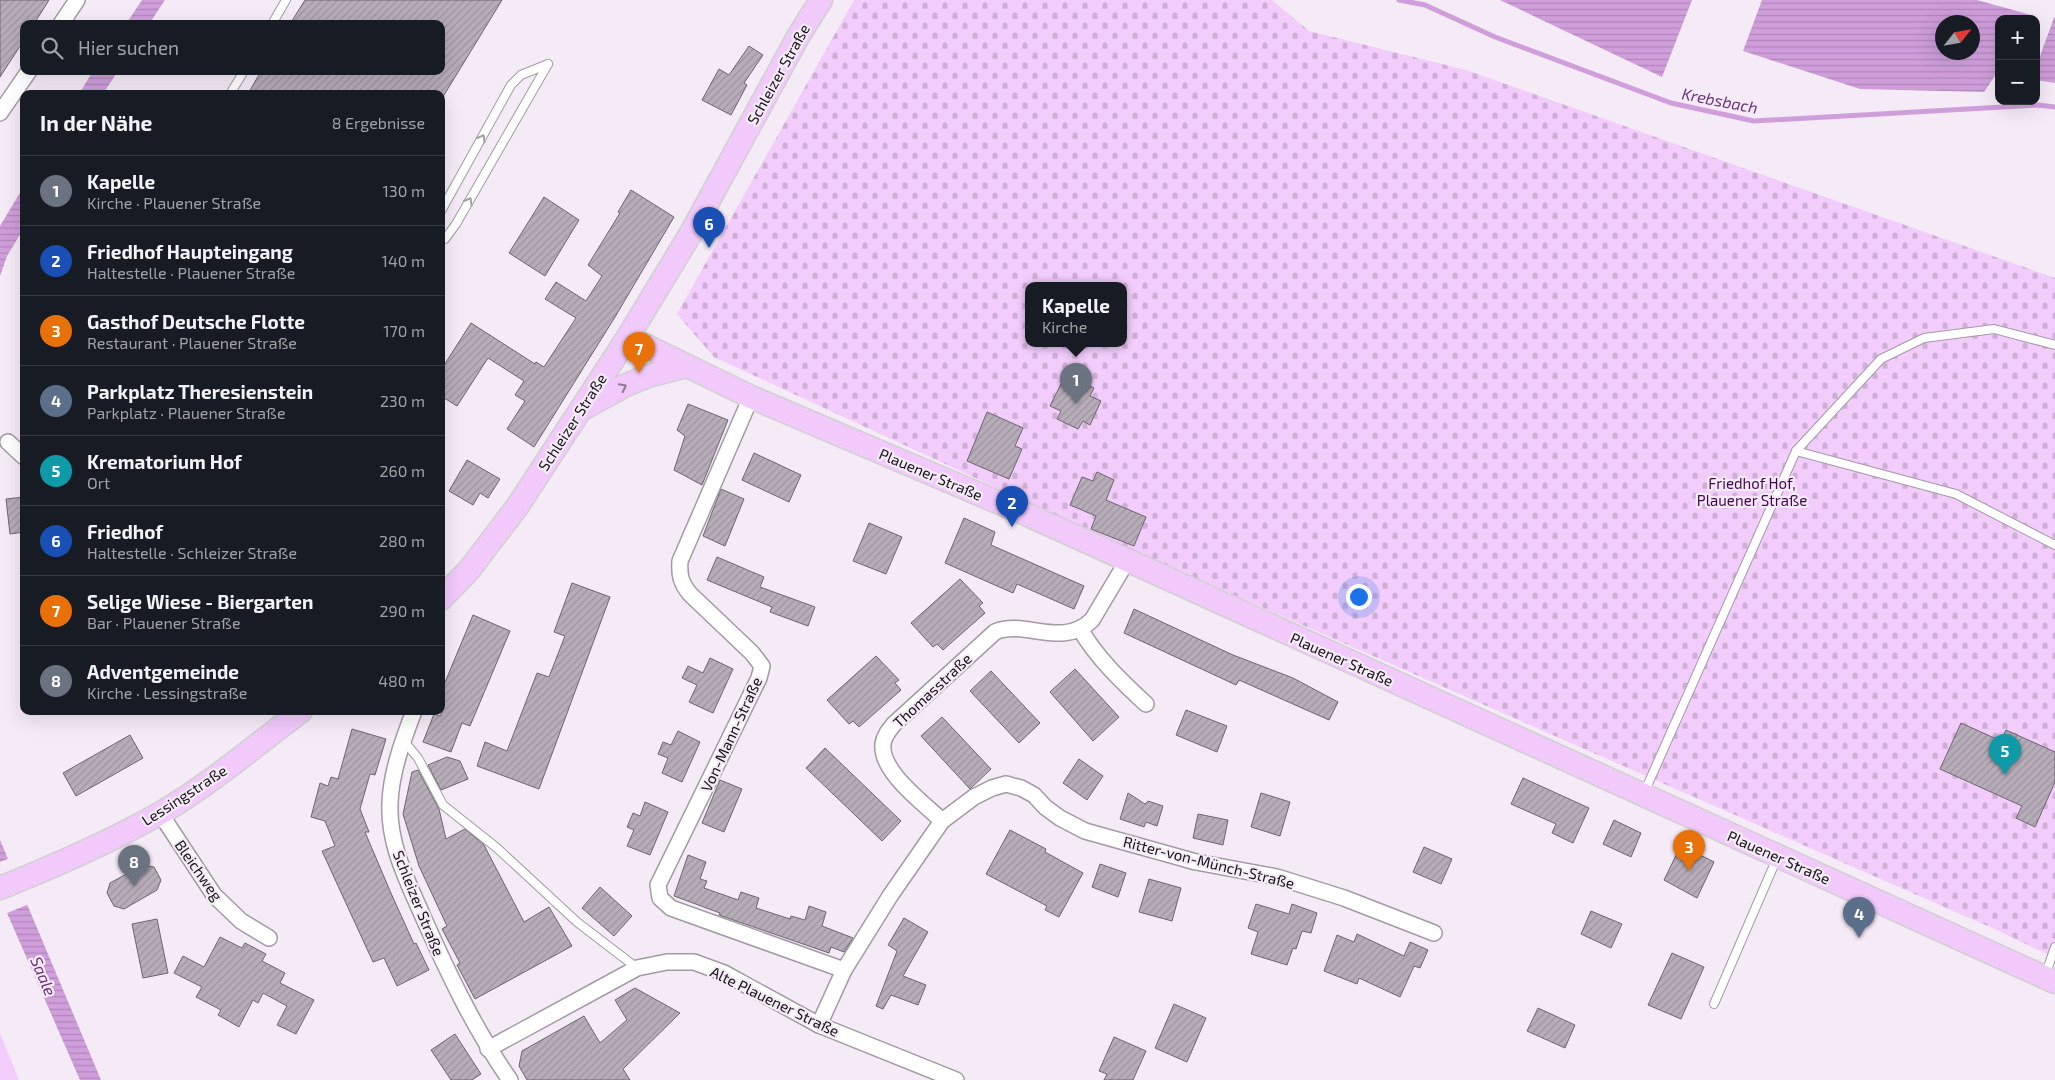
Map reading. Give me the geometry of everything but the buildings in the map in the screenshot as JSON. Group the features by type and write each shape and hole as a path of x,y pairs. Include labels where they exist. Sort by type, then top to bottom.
{"main road":[{"name":"Schleizer Straße","path":"445,595 469,570 496,535 546,464 628,337 691,233 799,35 821,0"},
{"name":"Plauener Straße","path":"628,337 751,397 1019,512 2052,981"},
{"path":"580,411 624,386 648,376 687,366"},
{"name":"Lessingstraße","path":"0,888 112,839 160,813 220,772 297,715"}],"street":[{"path":"64,20 78,0"},
{"path":"0,113 25,75"},
{"name":"Von-Mann-Straße","path":"751,397 680,562 679,572 682,584 690,594 752,653 762,666 759,678 658,885 660,898 671,908 844,970"},
{"path":"8,442 20,453"},
{"path":"1127,561 1092,620 1080,629 1103,662 1146,704"},
{"name":"Thomasstraße","path":"942,821 890,770 884,756 883,744 887,733 894,724 995,632 1003,628 1050,633 1072,632 1080,629"},
{"name":"Schleizer Straße","path":"412,715 403,740 395,771 390,803 392,834 399,861 451,980 488,1049 510,1080"},
{"name":"Ritter-von-Münch-Straße","path":"942,821 974,796 1006,784 1021,788 1034,795 1060,818 1085,831 1196,862 1277,877 1344,898 1434,932"},
{"name":"Bleichweg","path":"160,813 214,895 241,921 269,938"},
{"path":"819,1024 844,970 890,896 942,821"},
{"name":"Alte Plauener Straße","path":"488,1049 637,968 667,962 694,962 724,973 819,1024 956,1080"}],"lane":[{"path":"274,20 286,0"},
{"path":"445,204 512,85 521,75 548,64 456,224 445,239"},
{"path":"232,90 242,75"},
{"path":"1643,795 1796,451 1881,359 1924,338 1994,329 2055,346"},
{"path":"1796,451 1956,494 2055,545"},
{"path":"403,740 418,758 443,805 497,848 577,922 637,968"},
{"path":"1714,1004 1777,856"},
{"path":"2052,981 2055,948"}],"green space":[{"name":"Friedhof Hof, Plauener Straße","path":"854,0 1272,0 1309,31 1466,70 2055,278 2055,958 1999,931 1120,545 714,357 677,314"},
{"path":"0,1033 19,1080 0,1080"}],"water":[{"path":"142,0 165,0 152,20 129,20"},
{"path":"1500,0 1692,0 1662,77"},
{"path":"1762,0 1977,0 2031,15 1995,15 1995,76 1984,92 1860,89 1743,51"},
{"path":"2054,17 2055,83 2040,81 2040,57"},
{"path":"91,75 115,75 106,90 81,90"},
{"path":"20,193 20,235 7,256 0,276 0,226"},
{"name":"Saale","path":"0,840 101,1080 80,1080 0,897"}],"pier":[{"path":"10,858 29,904 5,914 0,904 0,862"}],"waterway":[{"name":"Krebsbach","path":"1399,0 1425,5 1495,37 1671,103 1754,121 2038,105 2055,107"}],"place":[{"name":"Friedhof","path":"709,248"},
{"name":"Selige Wiese - Biergarten","path":"639,373"},
{"name":"Kapelle","path":"1076,404"},
{"name":"Friedhof Haupteingang","path":"1012,527"},
{"name":"Krematorium Hof","path":"2005,775"},
{"name":"Gasthof Deutsche Flotte","path":"1689,871"},
{"name":"Adventgemeinde","path":"134,886"},
{"name":"Parkplatz Theresienstein","path":"1859,938"}]}
